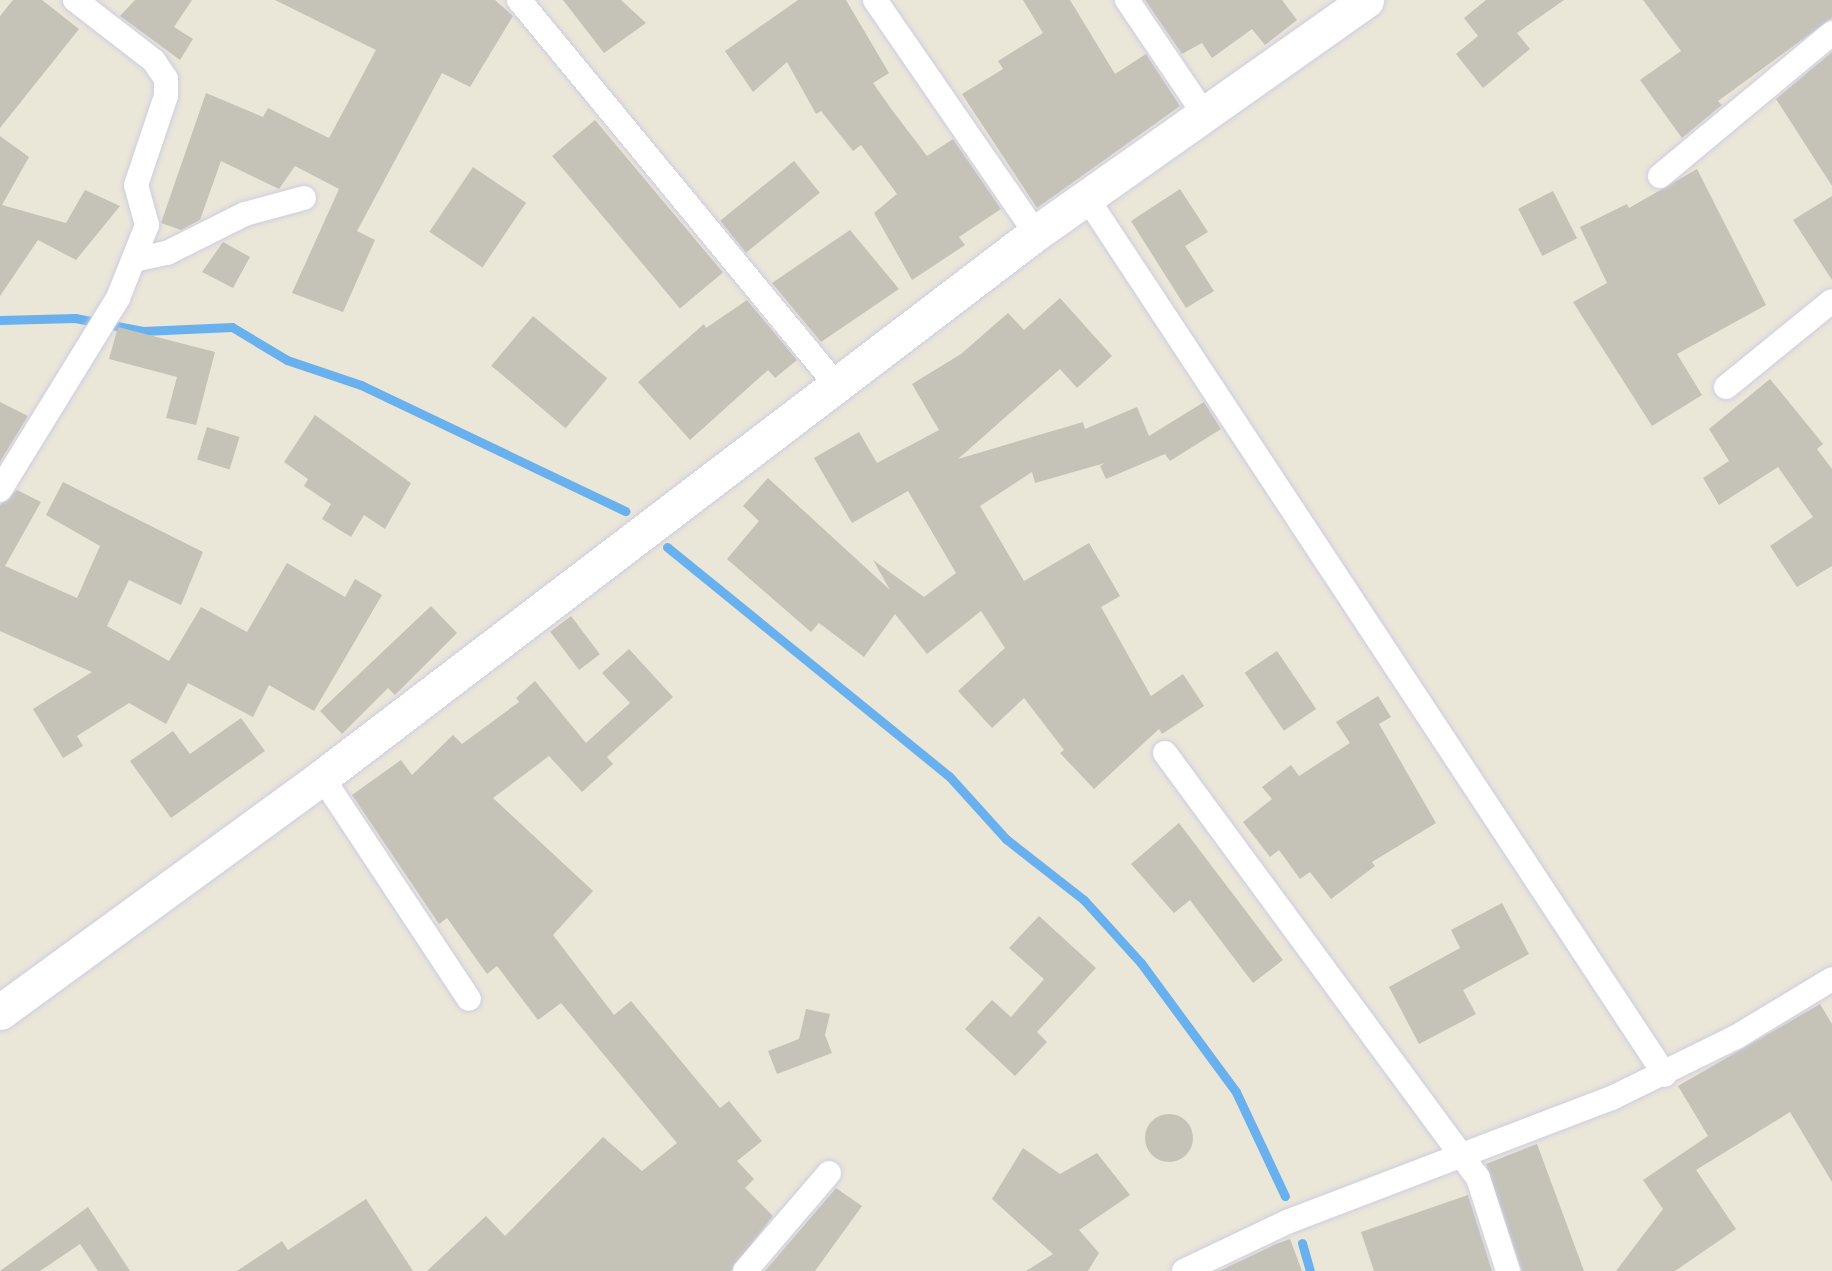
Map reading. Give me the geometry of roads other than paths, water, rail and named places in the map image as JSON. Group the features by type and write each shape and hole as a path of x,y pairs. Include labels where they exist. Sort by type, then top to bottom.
{"main road":[{"path":"0,1012 322,777 1036,233 1366,0"}],"street":[{"path":"0,491 118,298 138,260 147,225 136,185 166,96 166,79 154,61 75,0"},
{"path":"519,0 836,384"},
{"path":"876,0 1036,233"},
{"path":"1127,0 1206,115"},
{"path":"1660,176 1832,33"},
{"path":"138,260 191,243 245,214 304,198"},
{"path":"1087,198 1665,1074"},
{"path":"1726,387 1832,301"},
{"path":"1166,753 1462,1156 1495,1220 1508,1271"},
{"path":"322,777 469,999"},
{"path":"1184,1271 1287,1222 1462,1156 1665,1074 1828,991"},
{"path":"745,1271 829,1173"}],"waterway":[{"path":"0,320 75,318 143,331 232,327 287,360 361,385 625,511"},
{"path":"667,547 949,776 1006,839 1084,900 1141,963 1236,1092 1285,1196"},
{"path":"1302,1243 1310,1271"}]}
